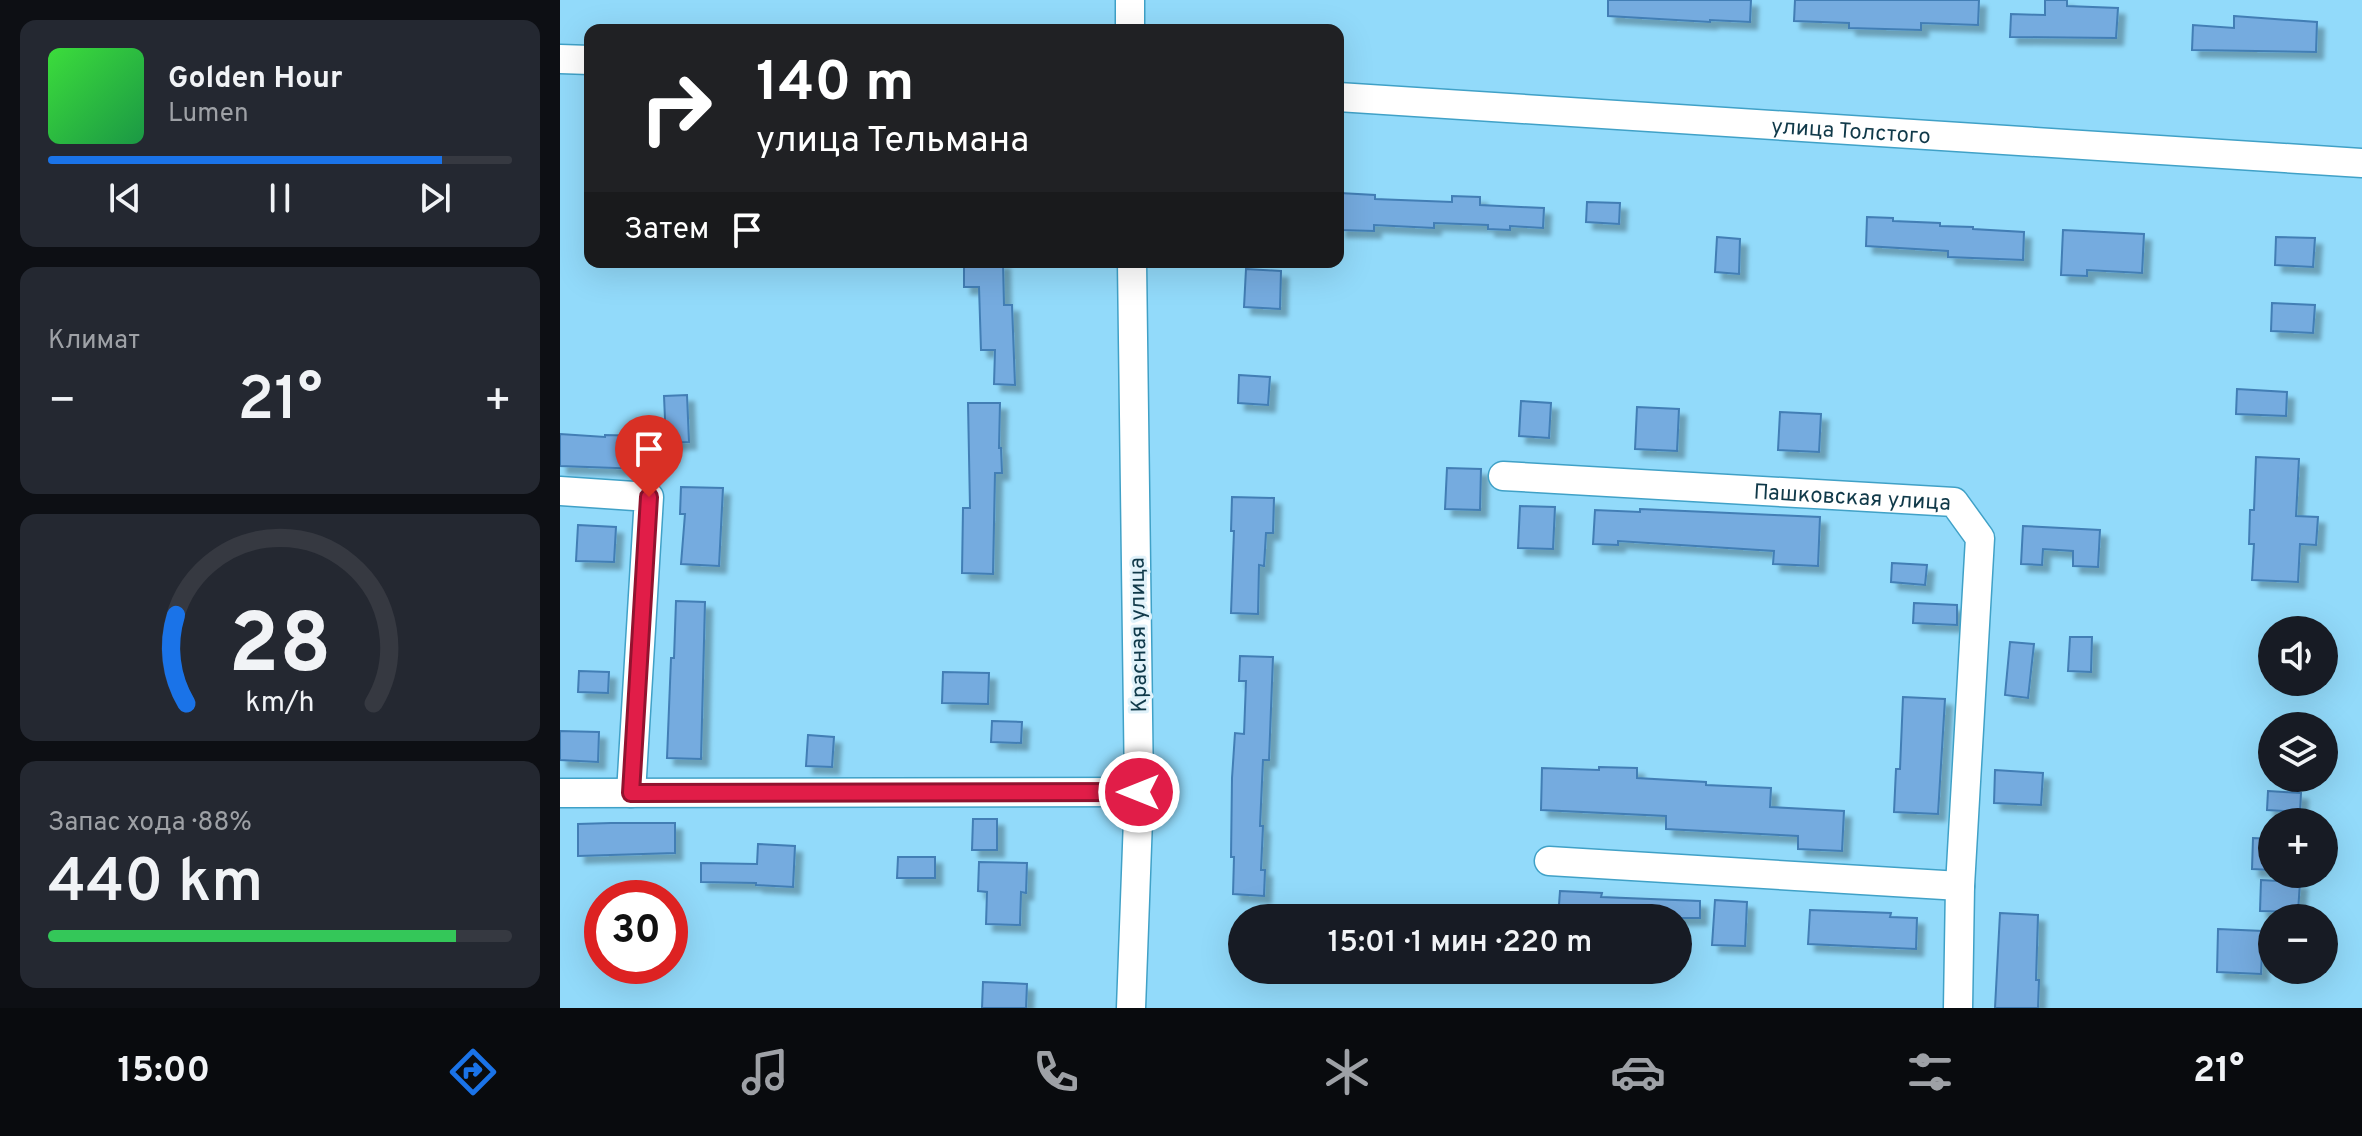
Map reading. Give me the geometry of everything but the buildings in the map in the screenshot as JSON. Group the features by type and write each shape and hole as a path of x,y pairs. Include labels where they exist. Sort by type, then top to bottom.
{"street":[{"path":"1130,0 1130,24"},
{"path":"560,59 584,60"},
{"name":"улица Толстого","path":"1344,97 2362,163"},
{"name":"Красная улица","path":"1131,1008 1139,792 1132,268"},
{"name":"Пашковская улица","path":"1503,476 1954,502 1980,538 1960,886 1958,1008"},
{"path":"560,491 649,497 631,793"},
{"path":"560,793 1139,792"},
{"path":"1549,861 1960,886"}],"route":[{"path":"649,497 631,793 1139,792"}]}
